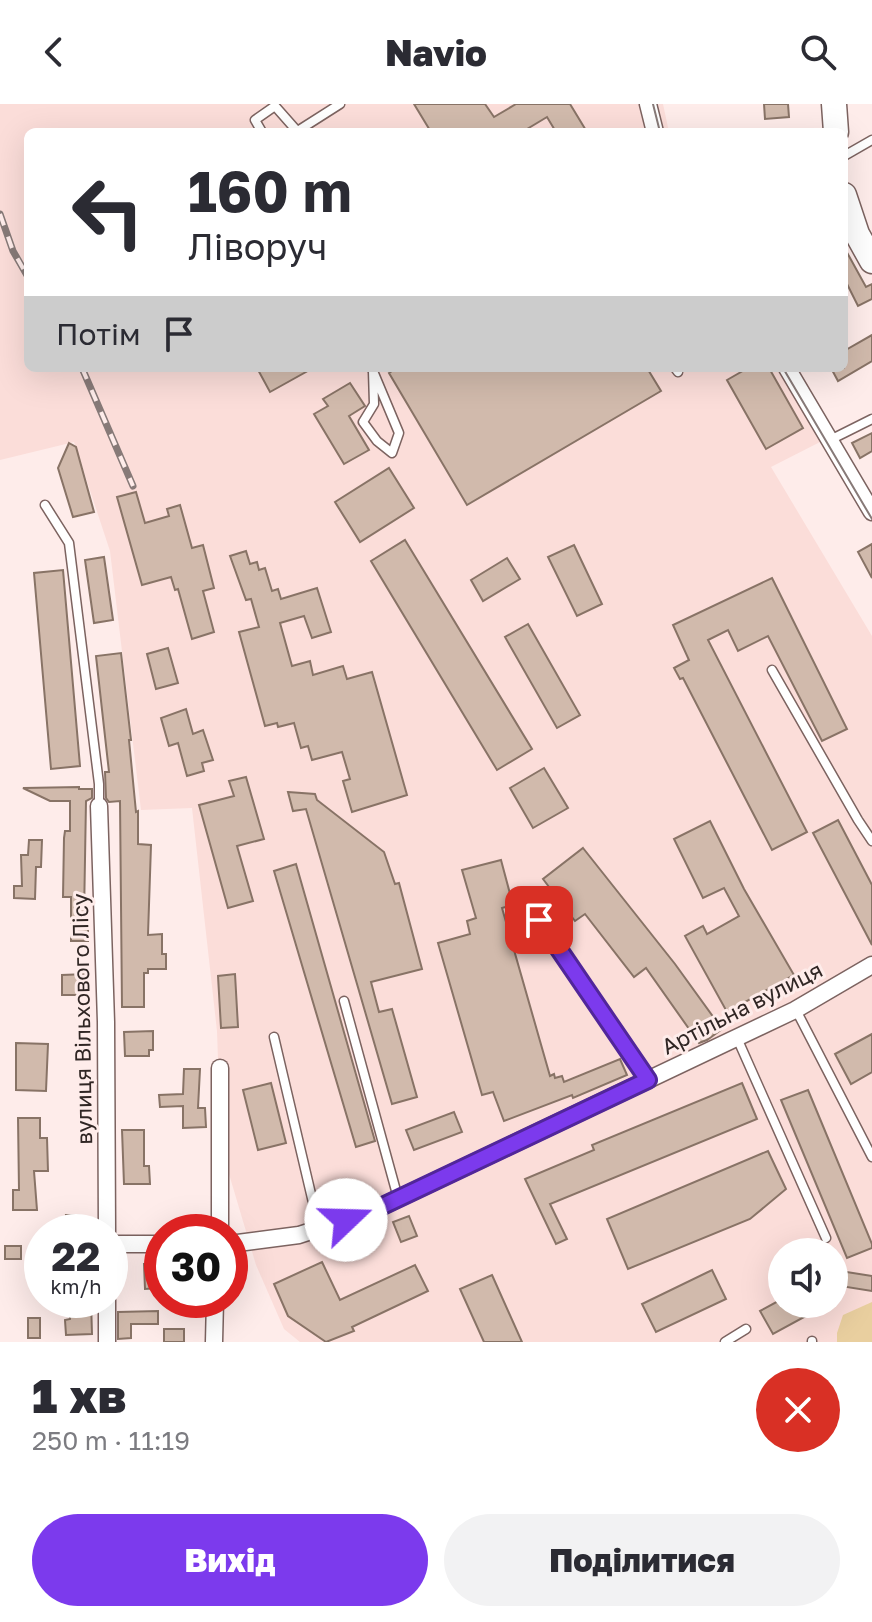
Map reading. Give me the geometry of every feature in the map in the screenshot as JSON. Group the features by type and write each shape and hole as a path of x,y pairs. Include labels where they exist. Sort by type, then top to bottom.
{"main road":[{"path":"834,104 836,128"},
{"path":"848,208 857,234 872,261"}],"street":[{"path":"648,104 654,128"},
{"path":"789,372 872,512"},
{"name":"вулиця Вільхового Лісу","path":"99,806 106,1022 107,1214"},
{"name":"Артільна вулиця","path":"248,1242 299,1235 372,1211 795,1010 872,965"},
{"path":"220,1068 220,1214"},
{"path":"107,1318 107,1342"},
{"path":"214,1342 215,1318"}],"lane":[{"path":"303,128 340,104"},
{"path":"260,128 255,120 275,106 294,128"},
{"path":"848,154 872,140"},
{"path":"373,372 374,404 363,422 377,441 392,453 399,433 374,372"},
{"path":"830,440 872,419"},
{"path":"45,505 69,543 99,784 99,806"},
{"path":"772,670 872,841"},
{"path":"539,920 648,1080"},
{"path":"344,1001 398,1199"},
{"path":"795,1010 872,1157"},
{"path":"274,1037 319,1229"},
{"path":"736,1037 826,1238"},
{"path":"725,1342 746,1329"}],"shaded area":[{"path":"0,104 663,104 668,128 24,128 24,372 783,372 822,441 771,467 872,636 872,1342 300,1342 284,1329 256,1265 248,1238 248,1214 241,1214 221,1147 217,1031 192,808 141,810 110,551 74,442 0,460"},
{"path":"872,1302 872,1342 837,1342 842,1318 848,1318 848,1313"}],"building":[{"path":"414,104 485,104 494,117 516,104 570,104 585,128 554,128 547,117 529,128 429,128"},
{"path":"764,104 788,104 789,117 765,119"},
{"path":"848,254 866,287 872,284 872,299 858,306 848,286"},
{"path":"872,335 872,361 838,381 833,372 848,372 848,349"},
{"path":"259,372 306,372 270,392"},
{"path":"649,372 661,391 467,505 389,373"},
{"path":"741,372 771,372 803,428 766,449 727,380"},
{"path":"350,383 365,406 349,416 369,450 344,464 314,414 328,406 323,399"},
{"path":"872,433 872,451 860,458 852,443"},
{"path":"69,443 76,447 94,512 73,517 58,468"},
{"path":"389,468 414,508 360,542 335,502"},
{"path":"136,492 145,523 169,516 167,509 180,505 192,548 203,545 214,588 203,591 214,632 192,639 178,589 175,590 171,577 142,585 117,497"},
{"path":"405,540 532,749 497,770 371,561"},
{"path":"872,544 872,578 858,552"},
{"path":"574,545 602,604 577,616 548,557"},
{"path":"246,551 250,564 257,562 259,570 265,568 272,591 278,589 281,599 317,588 331,632 312,638 304,616 280,623 292,666 310,661 313,675 343,666 347,679 372,672 407,795 352,812 343,781 350,779 342,752 312,760 308,746 301,748 294,723 265,726 239,632 259,627 251,599 246,600 230,556"},
{"path":"104,557 113,620 94,623 85,560"},
{"path":"507,558 520,579 483,601 471,580"},
{"path":"63,570 80,766 51,769 34,573"},
{"path":"772,578 847,729 822,741 768,636 738,651 728,630 708,640 807,832 772,850 683,678 680,679 674,668 689,660 673,625"},
{"path":"528,624 580,715 557,728 505,637"},
{"path":"168,648 178,683 156,689 147,654"},
{"path":"121,653 138,811 138,844 151,845 148,935 162,934 162,954 166,954 166,969 148,969 148,973 144,973 144,1007 122,1007 120,801 109,802 106,798 105,772 109,772 96,656"},
{"path":"186,709 193,734 203,730 213,760 202,763 204,771 187,776 178,743 169,746 161,718"},
{"path":"544,768 568,808 533,828 510,788"},
{"path":"246,777 264,839 237,846 253,901 228,908 199,805 234,796 229,781"},
{"path":"23,788 92,789 92,798 86,801 84,917 88,917 88,941 71,941 71,897 63,897 64,838 65,831 70,831 70,801 50,801"},
{"path":"288,792 315,794 317,800 384,852 395,884 399,883 422,969 371,982 379,1012 392,1009 417,1097 392,1104 306,809 293,811"},
{"path":"838,820 872,885 872,945 813,833"},
{"path":"710,821 744,889 794,975 727,1012 685,936 703,926 707,934 739,916 724,888 703,898 674,839"},
{"path":"29,840 42,840 41,867 36,867 35,899 14,898 14,886 22,886 21,855 28,855"},
{"path":"583,848 722,1029 707,1040 699,1043 646,968 634,977 585,914 575,921 543,879"},
{"path":"501,860 513,905 502,908 550,1076 562,1076 564,1082 620,1059 627,1075 573,1098 572,1095 504,1121 493,1092 482,1095 438,943 470,934 467,921 476,918 462,870"},
{"path":"296,864 375,1141 356,1147 274,871"},
{"path":"87,974 88,995 62,995 62,975"},
{"path":"235,974 238,1027 221,1028 218,976"},
{"path":"153,1031 153,1050 149,1050 149,1056 125,1056 124,1032"},
{"path":"872,1034 872,1072 851,1084 835,1054"},
{"path":"16,1043 48,1044 46,1091 16,1090"},
{"path":"184,1069 200,1069 198,1108 205,1108 206,1127 183,1128 183,1106 160,1107 159,1095 183,1094"},
{"path":"271,1083 286,1143 258,1150 243,1090"},
{"path":"742,1083 757,1119 550,1204 567,1239 556,1244 525,1179 594,1150 592,1145"},
{"path":"808,1090 872,1248 848,1258 848,1238 839,1238 781,1100"},
{"path":"454,1112 462,1132 414,1150 406,1130"},
{"path":"18,1118 40,1118 40,1138 47,1138 48,1171 34,1171 37,1210 13,1210 13,1190 19,1190"},
{"path":"122,1130 144,1130 144,1166 149,1166 150,1184 124,1184"},
{"path":"768,1151 786,1189 750,1219 628,1269 607,1219"},
{"path":"409,1216 417,1236 401,1242 393,1222"},
{"path":"5,1246 21,1246 21,1259 5,1259"},
{"path":"322,1262 340,1300 415,1265 428,1291 352,1327 354,1331 326,1342 288,1316 274,1284"},
{"path":"712,1270 726,1299 656,1332 642,1304"},
{"path":"848,1272 872,1276 872,1291 848,1287"},
{"path":"492,1275 522,1342 484,1342 460,1289"},
{"path":"768,1307 768,1318 802,1318 773,1334 760,1311"},
{"path":"144,1311 144,1318 158,1318 158,1324 131,1324 131,1338 118,1339 118,1318 128,1318 128,1312"},
{"path":"28,1318 40,1318 40,1338 28,1338"},
{"path":"92,1318 92,1334 66,1335 65,1320"},
{"path":"164,1329 184,1329 184,1342 164,1342"}],"tram line":[{"path":"653,104 659,128"},
{"path":"785,372 872,519"}],"railway":[{"path":"0,214 13,251 24,270"},
{"path":"84,372 133,486"}],"route":[{"path":"346,1220 372,1211 648,1080 539,920"}]}
